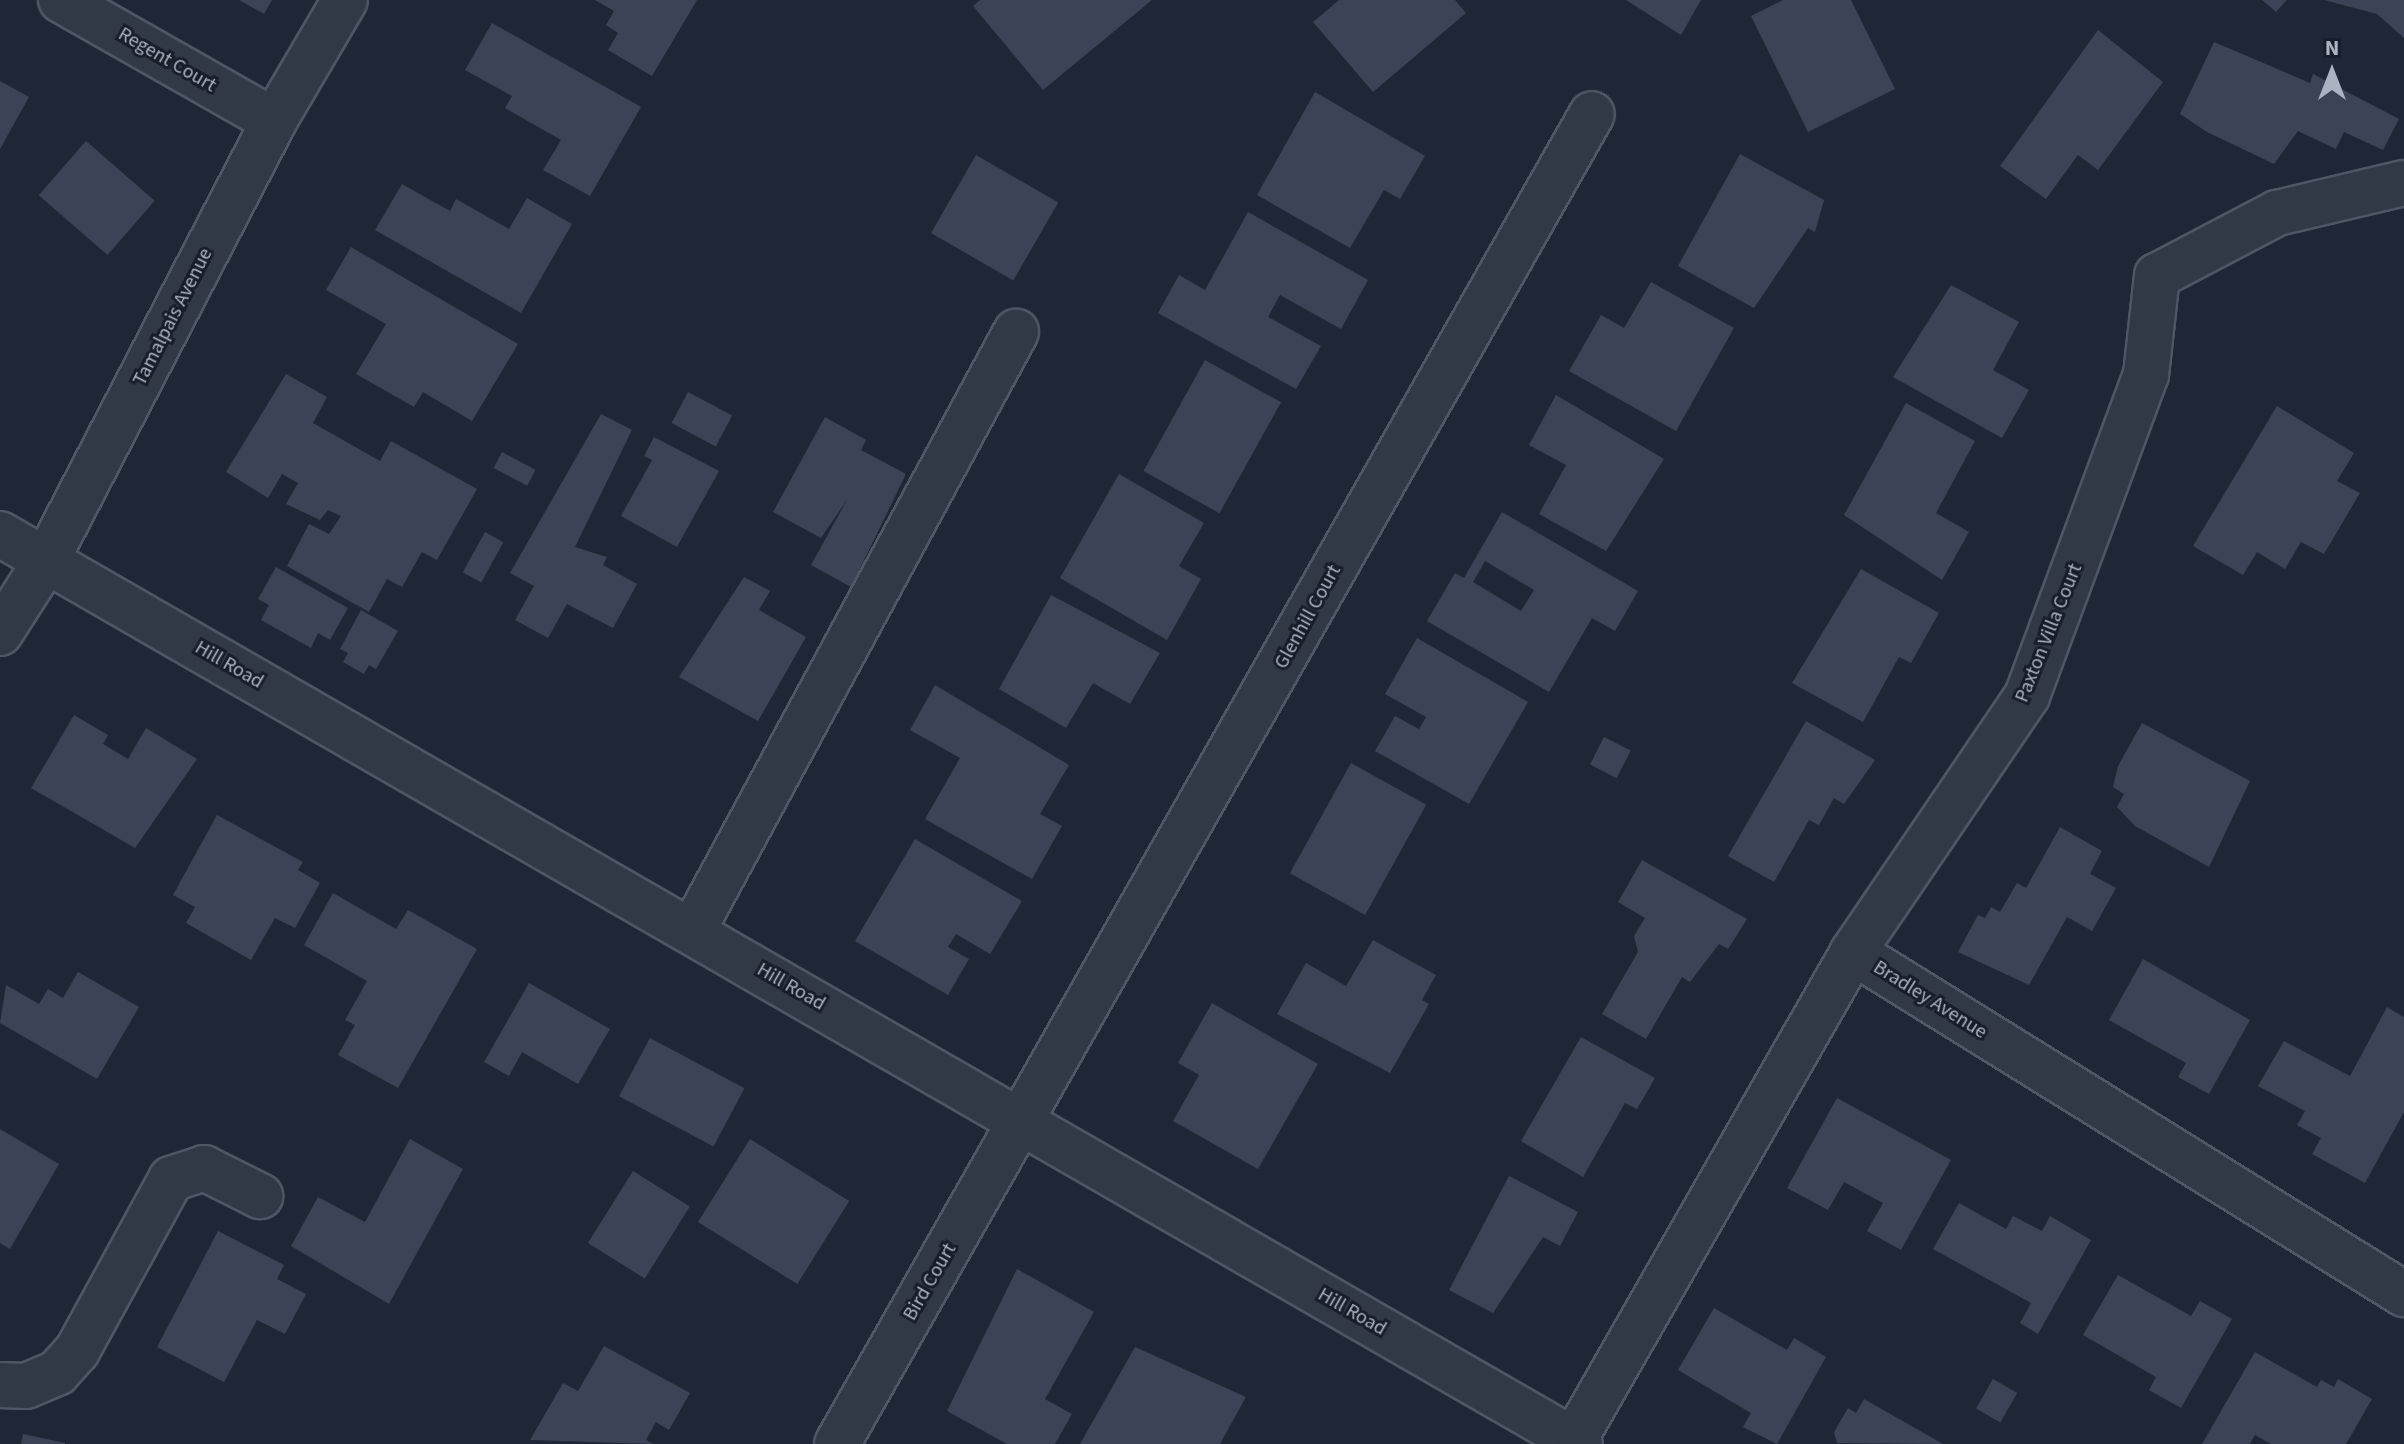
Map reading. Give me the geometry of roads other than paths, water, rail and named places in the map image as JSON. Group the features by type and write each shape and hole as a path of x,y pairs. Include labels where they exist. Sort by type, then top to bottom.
{"street":[{"name":"Regent Court","path":"61,0 274,121"},
{"name":"Tamalpais Avenue","path":"0,633 46,561 274,121 345,0"},
{"name":"Glenhill Court","path":"1023,1121 1592,114"},
{"name":"Paxton Villa Court","path":"1853,952 2027,696 2146,375 2157,276 2277,213 2404,183"},
{"path":"693,930 1016,332"},
{"name":"Hill Road","path":"0,534 693,930 1577,1442"},
{"name":"Bradley Avenue","path":"1577,1442 1853,952 2404,1294"},
{"name":"Bird Court","path":"837,1444 1023,1121"},
{"path":"0,1385 26,1386 57,1373 77,1351 171,1179 204,1168 260,1196"}]}
